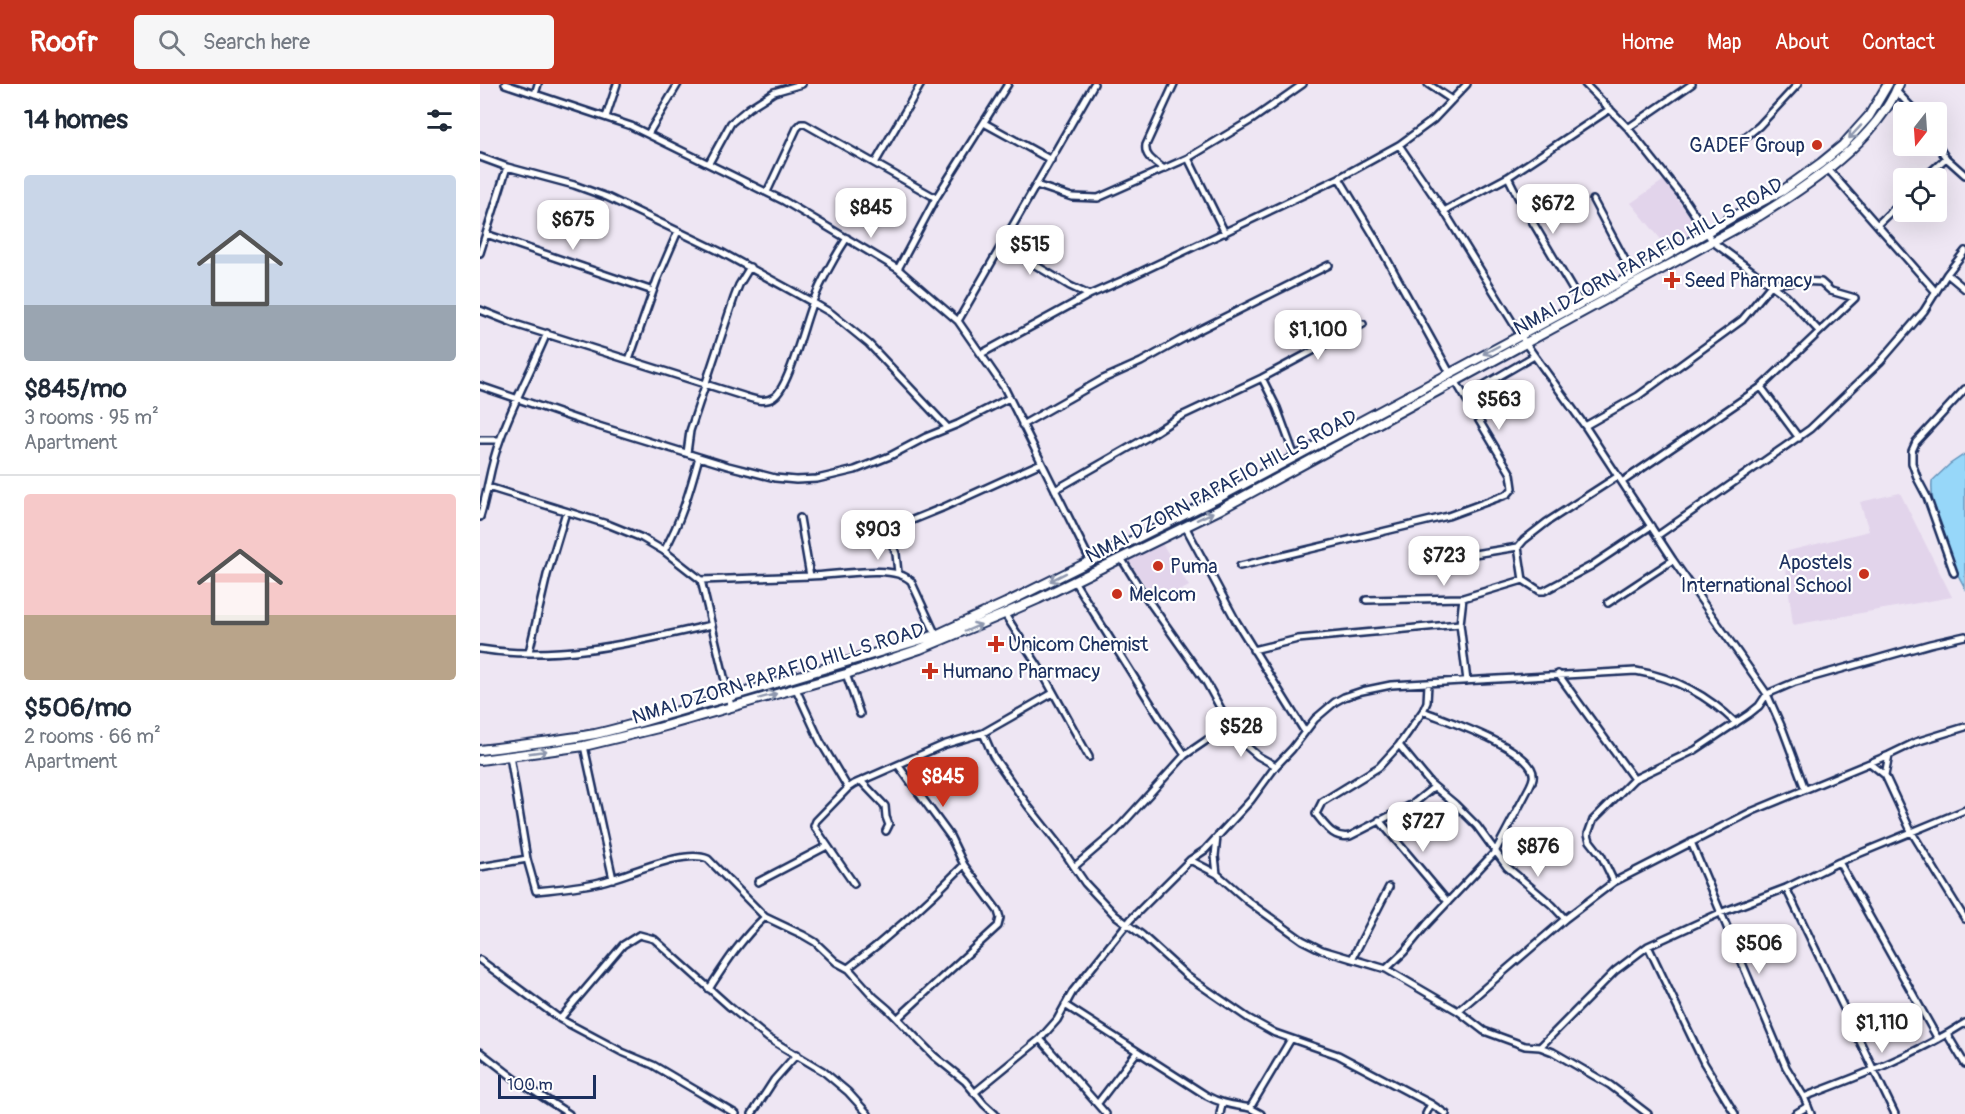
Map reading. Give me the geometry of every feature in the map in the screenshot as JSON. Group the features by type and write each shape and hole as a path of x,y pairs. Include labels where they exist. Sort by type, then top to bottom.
{"street":[{"path":"505,84 632,126 767,192 897,269 958,321 981,354 1009,398 1091,562"},
{"path":"535,94 538,84"},
{"path":"606,117 617,84"},
{"path":"648,134 678,84"},
{"path":"709,163 731,123 774,92 802,84"},
{"path":"875,163 921,84"},
{"path":"897,269 936,198 1008,84"},
{"path":"958,321 1094,84"},
{"path":"1164,169 1145,152 1150,135 1174,84"},
{"path":"1036,185 1072,197 1098,198 1188,158 1252,119 1303,84"},
{"path":"1428,84 1452,100"},
{"path":"981,354 1089,294 1339,178 1399,145 1433,120 1467,84"},
{"path":"1585,84 1628,128 1684,200 1713,242 1786,296 1819,331"},
{"path":"1628,128 1692,84"},
{"path":"1743,139 1759,126 1798,84"},
{"name":"NMAI DZORN PAPAFIO HILLS ROAD","path":"480,750 594,734 654,719 936,635 1000,606 1214,500 1634,275 1782,191 1843,145 1869,116 1888,84"},
{"path":"1898,88 1908,102"},
{"name":"NMAI DZORN PAPAFIO HILLS ROAD","path":"480,759 584,746 658,728 846,674 920,649 1004,614 1074,581 1219,510 1776,206 1850,151 1876,122 1898,88"},
{"path":"1444,211 1508,177 1610,109"},
{"path":"984,123 1051,160"},
{"path":"767,192 797,128 805,124 936,198"},
{"path":"1399,145 1444,211 1534,356 1585,426 1673,560 1767,694 1805,789"},
{"path":"480,157 507,167 574,185 607,198 750,267 778,285 831,313 869,344 948,428"},
{"path":"1188,158 1225,232"},
{"path":"1935,168 1946,158 1965,175"},
{"path":"480,253 507,167"},
{"path":"1827,168 1936,292"},
{"path":"1508,177 1580,302"},
{"path":"1339,178 1450,373"},
{"path":"1593,200 1634,275"},
{"path":"1878,224 1893,210"},
{"path":"629,360 653,291 678,231"},
{"path":"486,234 653,291"},
{"path":"480,310 518,325 761,401 772,399 779,392 789,370 812,302 824,276 847,238"},
{"path":"1002,245 1070,286 1089,294"},
{"path":"1657,536 1810,429 1880,362 1924,311 1947,274 1965,251"},
{"path":"1023,425 1103,379 1141,362 1197,331 1329,265"},
{"path":"687,453 690,431 734,298 750,267"},
{"path":"1947,274 1965,289"},
{"path":"1585,426 1638,396 1742,320 1772,285 1793,281 1821,282 1831,291 1855,298 1761,387 1622,482"},
{"path":"1055,490 1177,418 1262,378 1363,324"},
{"path":"480,517 488,487 490,468 500,440 516,398 534,366 547,333"},
{"path":"1465,396 1534,356"},
{"path":"1262,378 1277,408 1294,457"},
{"path":"1240,566 1448,516 1508,494 1514,488 1511,474 1456,382"},
{"path":"480,386 582,421 699,457 776,478 817,479 855,470 890,456 1009,398"},
{"path":"1761,387 1798,438"},
{"path":"1954,573 1927,497 1912,463 1912,451 1916,442 1965,388"},
{"path":"480,440 500,440"},
{"path":"664,550 684,510 699,457"},
{"path":"898,573 896,554 889,536 893,528 1041,463"},
{"path":"1449,558 1518,547 1547,522 1618,476"},
{"path":"488,487 610,525 642,538 664,550 701,580 731,706"},
{"path":"529,652 547,575 566,512"},
{"path":"800,518 810,576"},
{"path":"1185,526 1236,621 1305,732"},
{"path":"1518,547 1523,580 1540,591 1544,591 1582,572 1651,526"},
{"path":"1121,558 1206,681 1237,738 1258,756 1276,766"},
{"path":"1608,603 1673,560"},
{"path":"701,580 873,572 898,573 911,581 936,635"},
{"path":"1366,600 1463,598 1523,580"},
{"path":"1074,581 1185,755"},
{"path":"1463,598 1460,624 1467,681"},
{"path":"1000,606 1089,757"},
{"path":"1253,650 1298,639 1460,624"},
{"path":"480,649 502,652 585,651 711,625"},
{"path":"1614,882 1588,834 1593,820 1634,779 1695,750 1759,706 1767,694 1795,682 1965,636"},
{"path":"974,1093 1040,1039 1057,1020 1073,992 1110,943 1143,904 1190,860 1205,850 1251,800 1315,719 1335,702 1362,691 1391,685 1636,671 1673,680 1703,696 1736,723"},
{"path":"846,674 860,714"},
{"path":"1558,674 1634,779"},
{"path":"1428,684 1427,702 1423,711 1399,745 1379,767 1322,802 1316,814 1334,835 1342,838 1413,804 1434,786"},
{"path":"796,688 820,741 848,788"},
{"path":"854,885 814,826 816,821 848,788 943,745 983,733 1053,693"},
{"path":"1386,969 1495,852 1534,777 1532,769 1525,760 1499,743 1423,711"},
{"path":"1074,867 1115,832 1185,755 1228,725"},
{"path":"1458,1011 1564,919 1614,882 1753,811 1916,742 1965,727"},
{"path":"983,733 993,756 1085,883 1115,915 1166,955 1187,976 1248,1018 1275,1033 1338,1055 1446,1114"},
{"path":"1399,745 1434,786 1476,826 1507,867 1552,905 1564,919"},
{"path":"584,746 613,879"},
{"path":"1885,775 1889,755"},
{"path":"510,756 527,859 536,891 613,879 678,858 696,856 708,859 765,917 803,935 836,962 848,968 934,1056 965,1081 995,1114"},
{"path":"1870,763 1885,775 1911,831 1965,919"},
{"path":"898,765 950,836 964,865 998,911 1000,918 998,926 898,1018"},
{"path":"861,781 885,806 889,825 886,831"},
{"path":"1540,1047 1615,971 1648,946 1720,913 1786,888 1911,831 1965,810"},
{"path":"1379,820 1448,902"},
{"path":"1217,836 1215,856 1217,874"},
{"path":"1691,842 1786,1067 1804,1097 1811,1114"},
{"path":"758,882 827,846"},
{"path":"480,867 527,859"},
{"path":"1190,860 1217,874 1250,902 1302,940 1322,950 1386,969 1458,1011 1484,1031 1525,1046 1540,1047 1553,1052 1610,1085 1648,1114"},
{"path":"1839,862 1938,1039"},
{"path":"848,968 874,948 964,865"},
{"path":"1352,959 1389,887"},
{"path":"1786,888 1895,1114"},
{"path":"709,989 737,946 765,917"},
{"path":"560,1019 623,945 639,935 654,939 768,1038 823,1071 848,1092 868,1114"},
{"path":"1648,946 1704,1064 1735,1114"},
{"path":"480,960 560,1019 622,1052 653,1065 736,1114"},
{"path":"1065,1005 1207,1096 1222,1104 1250,1108 1261,1114"},
{"path":"1804,1097 1873,1071 1965,1023"},
{"path":"1947,1034 1965,1064"},
{"path":"1040,1039 1106,1114"},
{"path":"1250,1108 1291,1039"},
{"path":"480,1052 514,1079 569,1114"},
{"path":"1098,1103 1137,1052"},
{"path":"752,1114 774,1080 796,1054"},
{"path":"1220,1114 1222,1104"},
{"path":"1426,1114 1431,1104"},
{"path":"1795,1114 1808,1106"}],"shaded area":[{"path":"1664,180 1698,229 1668,248 1631,203"},
{"name":"Apostels International School","path":"1900,493 1952,597 1793,625 1784,552 1869,531 1860,502"},
{"path":"1161,542 1189,586 1157,603 1127,558"}],"water":[{"path":"1965,454 1965,588 1941,536 1934,509 1932,481"}],"place":[{"name":"GADEF Group","path":"1817,145"},
{"name":"Seed Pharmacy","path":"1672,280"},
{"name":"Puma","path":"1158,566"},
{"name":"Apostels International School","path":"1864,574"},
{"name":"Melcom","path":"1117,594"},
{"name":"Unicom Chemist","path":"996,644"},
{"name":"Humano Pharmacy","path":"930,671"}]}
